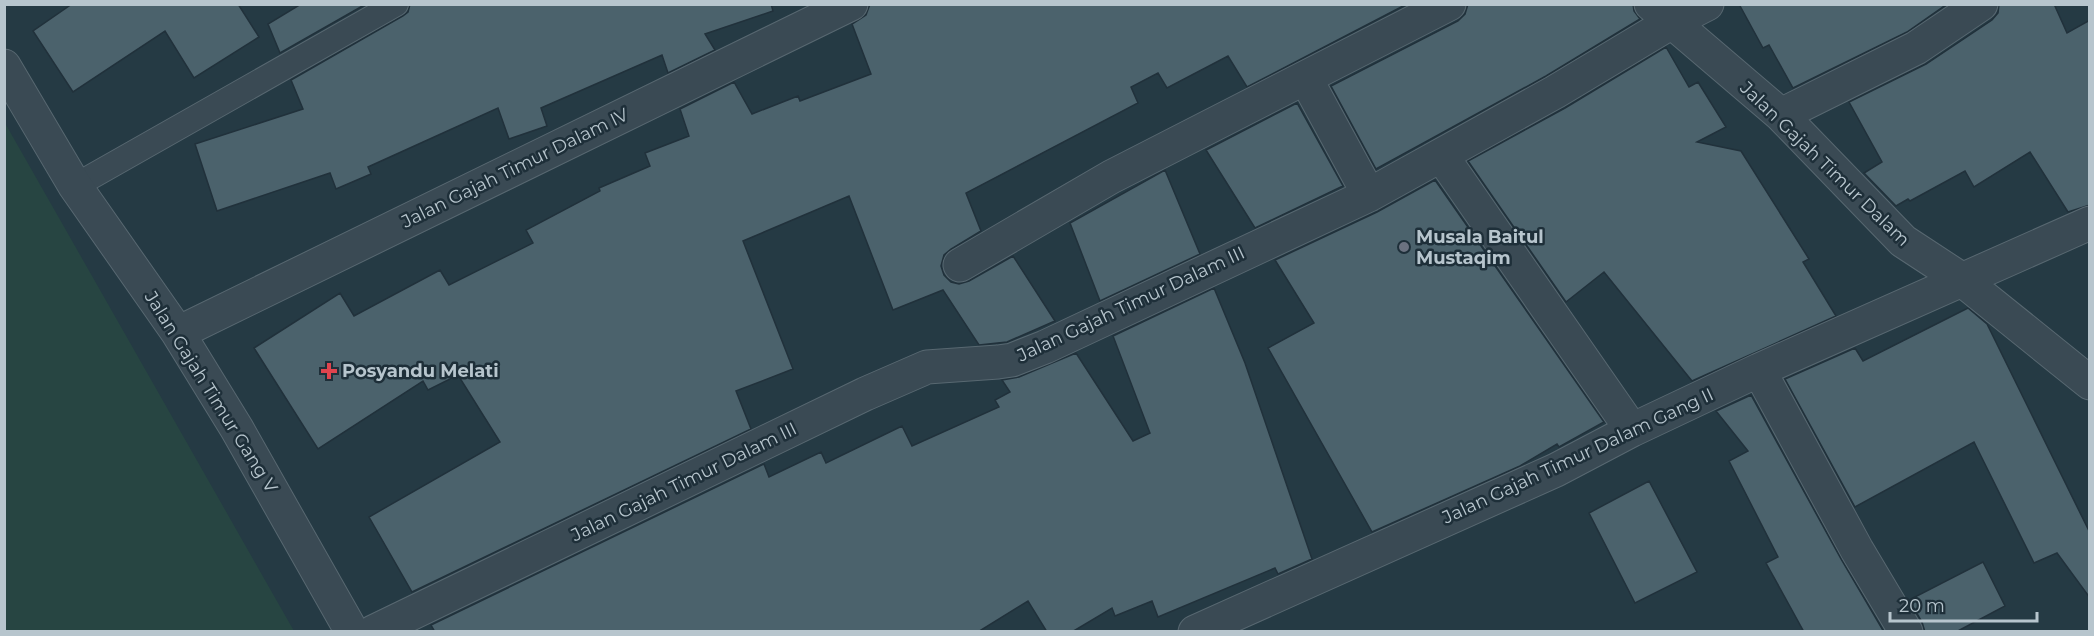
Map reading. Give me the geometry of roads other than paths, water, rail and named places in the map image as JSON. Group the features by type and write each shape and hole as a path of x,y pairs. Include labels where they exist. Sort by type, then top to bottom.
{"street":[{"name":"Jalan Gajah Timur Dalam IV","path":"178,333 851,4"},
{"path":"960,265 1111,177 1449,4"},
{"name":"Jalan Gajah Timur Dalam III","path":"373,632 927,367 998,362 1023,355 1369,195 1555,92 1661,14 1707,4"},
{"path":"1781,115 1916,48 1981,4"},
{"name":"Jalan Gajah Timur Dalam","path":"1661,14 1781,115 1903,241 1961,279 2090,383"},
{"name":"Jalan Gajah Timur Gang V","path":"4,66 75,186 178,333 243,440 352,632"},
{"path":"1306,79 1369,195"},
{"path":"1441,154 1632,430"},
{"name":"Jalan Gajah Timur Dalam Gang II","path":"1197,631 1556,470 1632,430 1759,370 2090,222"},
{"path":"1759,370 1857,550 1906,632"}],"lane":[{"path":"75,186 396,4"}],"place":[{"name":"Musala Baitul Mustaqim","path":"1404,247"},
{"name":"Posyandu Melati","path":"329,371"}]}
